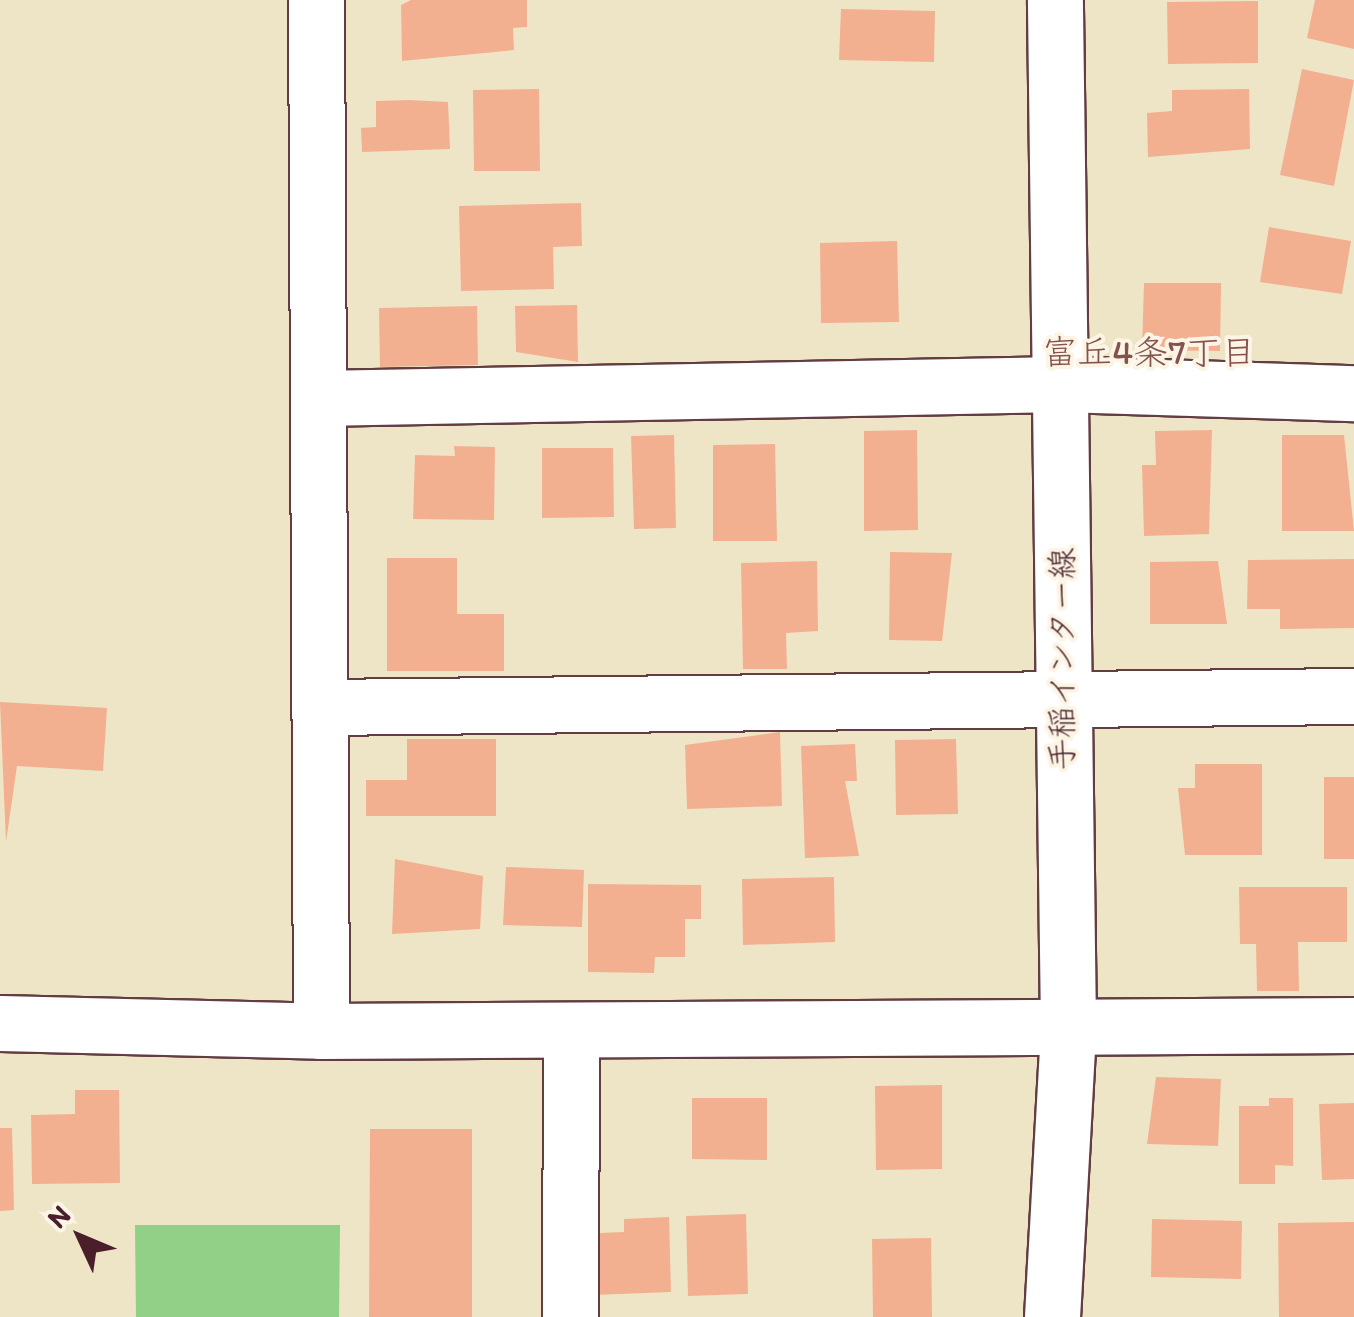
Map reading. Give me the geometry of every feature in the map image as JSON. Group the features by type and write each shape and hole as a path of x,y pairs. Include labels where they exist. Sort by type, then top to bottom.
{"street":[{"path":"316,0 321,1031"},
{"name":"手稲インター線","path":"1052,1317 1068,1028 1055,0"},
{"path":"318,398 1062,384 1354,391"},
{"path":"320,707 1354,696"},
{"path":"0,1023 321,1031 1354,1025"},
{"path":"570,1317 571,1030"}],"green space":[{"path":"135,1225 340,1225 339,1317 136,1317"}],"building":[{"path":"411,0 527,0 527,27 513,28 514,50 402,61 401,5"},
{"path":"1315,0 1354,0 1354,49 1307,38"},
{"path":"1258,1 1258,63 1168,64 1167,2"},
{"path":"841,9 935,11 934,62 839,60"},
{"path":"1302,69 1354,80 1334,186 1280,175"},
{"path":"539,89 540,171 474,171 473,90"},
{"path":"1249,89 1250,149 1148,157 1147,113 1172,111 1172,90"},
{"path":"376,101 448,102 450,149 362,152 361,128 376,127"},
{"path":"581,203 582,246 553,247 554,289 461,291 459,206"},
{"path":"1269,227 1351,241 1342,294 1260,282"},
{"path":"897,241 899,322 821,323 820,243"},
{"path":"1144,283 1221,283 1220,351 1142,350"},
{"path":"577,305 578,362 516,352 515,306"},
{"path":"477,306 478,365 380,367 379,308"},
{"path":"917,430 918,530 864,531 864,431"},
{"path":"1212,430 1209,534 1144,536 1142,465 1156,465 1155,431"},
{"path":"674,435 676,528 634,529 631,436"},
{"path":"1282,435 1344,435 1354,531 1282,531"},
{"path":"775,444 777,541 713,541 713,445"},
{"path":"454,446 495,447 494,520 413,519 415,455 455,456"},
{"path":"542,448 613,448 614,517 542,518"},
{"path":"890,552 952,553 942,641 889,640"},
{"path":"387,558 457,558 457,614 504,614 504,671 387,671"},
{"path":"1354,559 1354,628 1280,629 1280,609 1247,609 1248,560"},
{"path":"817,561 818,631 786,633 787,669 743,669 741,563"},
{"path":"1218,561 1227,624 1150,624 1150,562"},
{"path":"0,702 107,708 103,771 17,766 6,842"},
{"path":"780,732 782,806 687,809 685,745"},
{"path":"407,739 496,739 496,816 366,816 366,780 407,780"},
{"path":"956,739 958,814 896,815 895,740"},
{"path":"855,744 857,781 845,781 859,856 805,858 801,746"},
{"path":"1195,764 1262,764 1262,855 1185,855 1178,788 1195,788"},
{"path":"1324,777 1354,777 1354,859 1324,859"},
{"path":"395,859 483,876 480,929 392,934"},
{"path":"506,867 584,870 582,927 503,925"},
{"path":"834,877 835,942 743,945 742,879"},
{"path":"588,884 701,885 701,919 685,919 685,957 655,957 654,973 588,972"},
{"path":"1239,887 1347,887 1347,942 1298,942 1299,991 1257,991 1256,944 1240,944"},
{"path":"1156,1077 1221,1079 1218,1146 1147,1144"},
{"path":"942,1085 942,1169 876,1170 875,1086"},
{"path":"75,1090 119,1090 120,1183 32,1184 31,1115 75,1114"},
{"path":"692,1098 767,1098 767,1160 692,1159"},
{"path":"1269,1098 1293,1098 1293,1166 1275,1165 1275,1184 1239,1184 1239,1106 1269,1106"},
{"path":"1354,1103 1354,1179 1322,1180 1319,1104"},
{"path":"0,1128 12,1128 14,1210 0,1211"},
{"path":"370,1129 472,1129 472,1317 369,1317"},
{"path":"746,1214 748,1294 688,1296 686,1216"},
{"path":"669,1217 671,1292 594,1295 600,1233 624,1232 624,1219"},
{"path":"1152,1219 1242,1221 1241,1279 1151,1277"},
{"path":"1354,1222 1354,1317 1279,1317 1278,1223"},
{"path":"931,1238 932,1317 873,1317 872,1239"}],"district":[{"name":"富丘4条7丁目","path":"1149,352"}]}
